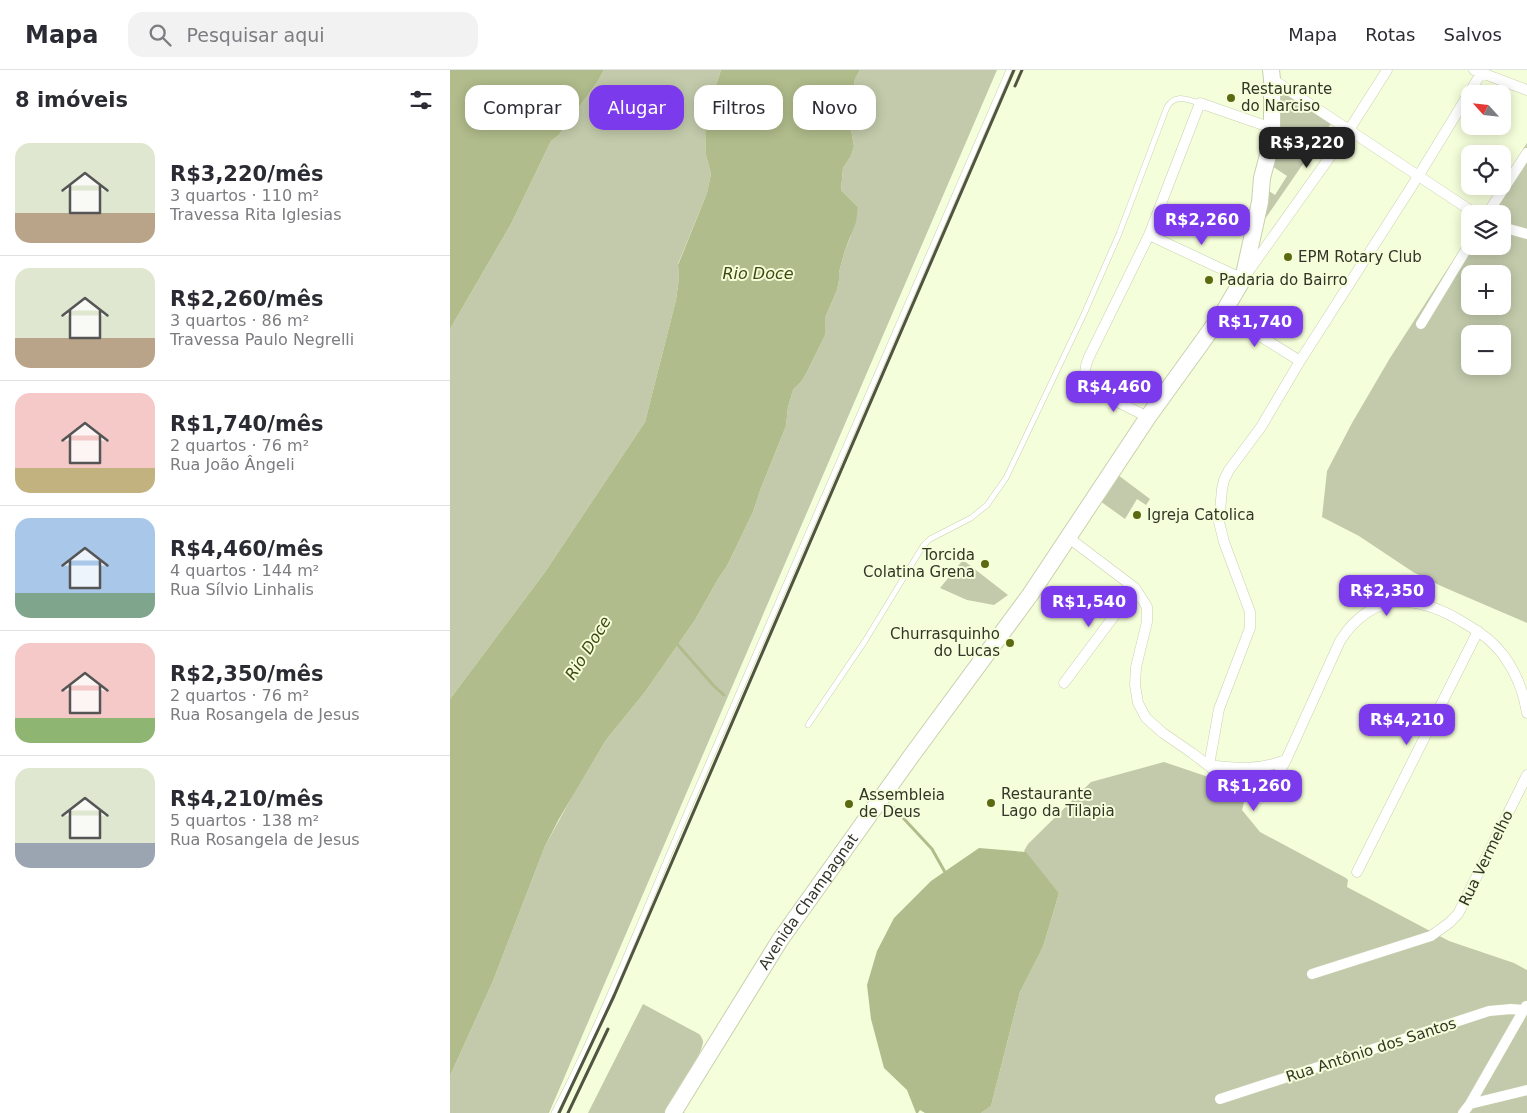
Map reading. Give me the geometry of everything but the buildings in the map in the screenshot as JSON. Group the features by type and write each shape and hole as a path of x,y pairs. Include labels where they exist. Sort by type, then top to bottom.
{"main road":[{"name":"Avenida Champagnat","path":"672,1113 780,940 1069,538 1148,417 1223,313 1244,279 1260,202 1272,128 1272,74"}],"street":[{"path":"1149,234 1244,279 1349,130 1387,70"},
{"path":"1208,765 1219,709 1250,628 1251,619 1224,542 1219,522 1222,489 1229,470 1260,427 1419,175 1478,71 1527,90"},
{"path":"1272,74 1349,130 1463,205"},
{"path":"1148,417 1093,387 1086,376 1086,365 1089,357 1149,234 1200,103 1272,128"},
{"path":"1493,205 1527,153"},
{"path":"1511,230 1527,234"},
{"path":"1421,324 1463,255"},
{"path":"1223,313 1300,361"},
{"path":"1069,538 1135,588 1147,607 1147,622 1135,677 1136,692 1141,711 1151,723 1248,797 1255,800 1267,794 1286,760 1340,641 1349,627 1366,612 1380,606 1398,602 1429,605 1452,614 1478,631 1493,643 1511,667 1521,690 1527,713"},
{"path":"1064,683 1135,588"},
{"path":"1358,872 1478,631"},
{"path":"1208,765 1234,768 1264,767 1286,760"},
{"name":"Rua Vermelho","path":"1312,974 1431,936 1449,923 1458,914 1527,775"},
{"path":"1463,1113 1525,1007"},
{"name":"Rua Antônio dos Santos","path":"1220,1099 1489,1011 1525,1007"},
{"path":"1470,1104 1527,1090"}],"lane":[{"path":"554,1113 577,1068 657,886 700,782 772,620 1009,70"},
{"path":"808,725 865,641 923,546 930,539 971,518 987,505 1006,478 1084,314 1119,234 1167,107 1171,100 1175,98 1200,103"}],"shaded area":[{"path":"604,70 721,70 716,85 694,85 694,130 705,130 706,155 711,174 707,193 678,264 679,278 676,300 645,422 545,572 450,699 450,329 511,224 551,141 562,130 579,130 579,107 589,93 589,130 684,130 684,85 595,85"},
{"path":"860,70 997,70 549,1113 450,1113 450,1076 493,981 545,846 606,740 645,692 695,620 727,566 753,512 786,426 788,407 793,390 807,372 825,335 825,318 837,290 839,272 858,207 841,190 843,168 851,156 854,146 851,130 876,130 876,85 854,85"},
{"path":"1275,84 1332,122 1256,232 1266,189 1275,195 1287,176 1272,166"},
{"path":"1527,143 1527,623 1413,572 1359,536 1322,517 1327,471 1352,423 1390,358 1461,248 1461,255 1511,255 1511,205 1489,205 1495,195 1511,195 1511,169"},
{"path":"1118,475 1150,499 1146,505 1137,499 1125,519 1100,501"},
{"path":"963,560 1008,595 994,605 967,600 940,588"},
{"path":"1164,762 1247,791 1242,810 1260,832 1346,878 1348,880 1347,887 1449,941 1514,963 1527,970 1527,1113 981,1113 991,1106 1020,992 1043,947 1059,893 1024,851 1028,844 1091,782"},
{"path":"643,1004 699,1034 703,1040 695,1063 670,1104 685,1113 588,1113"}],"water":[{"path":"450,70 604,70 595,85 589,85 589,93 579,107 579,85 465,85 465,130 562,130 551,141 511,224 450,329"},
{"name":"Rio Doce","path":"721,70 860,70 854,85 793,85 793,130 851,130 854,146 851,156 843,168 841,190 858,207 856,222 845,250 839,272 837,290 825,318 825,335 807,372 793,390 788,407 786,426 753,512 727,566 695,620 645,692 606,740 559,819 545,846 493,981 450,1076 450,699 545,572 645,422 676,300 679,278 678,265 707,193 711,174 706,155 705,130 783,130 783,85 716,85"},
{"path":"979,848 1026,852 1059,893 1043,947 1020,992 991,1106 981,1113 925,1113 920,1110 916,1113 907,1090 884,1068 871,1019 867,985 877,951 894,918 931,881"}],"waterway":[{"path":"677,644 724,695"},
{"path":"893,807 932,849 946,874"}],"railway":[{"path":"559,1113 614,996 1014,70"},
{"path":"1015,86 1022,70"},
{"path":"568,1113 608,1029"}],"place":[{"name":"Restaurante do Narciso","path":"1231,98"},
{"name":"EPM Rotary Club","path":"1288,257"},
{"name":"Padaria do Bairro","path":"1209,280"},
{"name":"Igreja Catolica","path":"1137,515"},
{"name":"Torcida Colatina Grena","path":"985,564"},
{"name":"Churrasquinho do Lucas","path":"1010,643"},
{"name":"Restaurante Lago da Tilapia","path":"991,803"},
{"name":"Assembleia de Deus","path":"849,804"}]}
